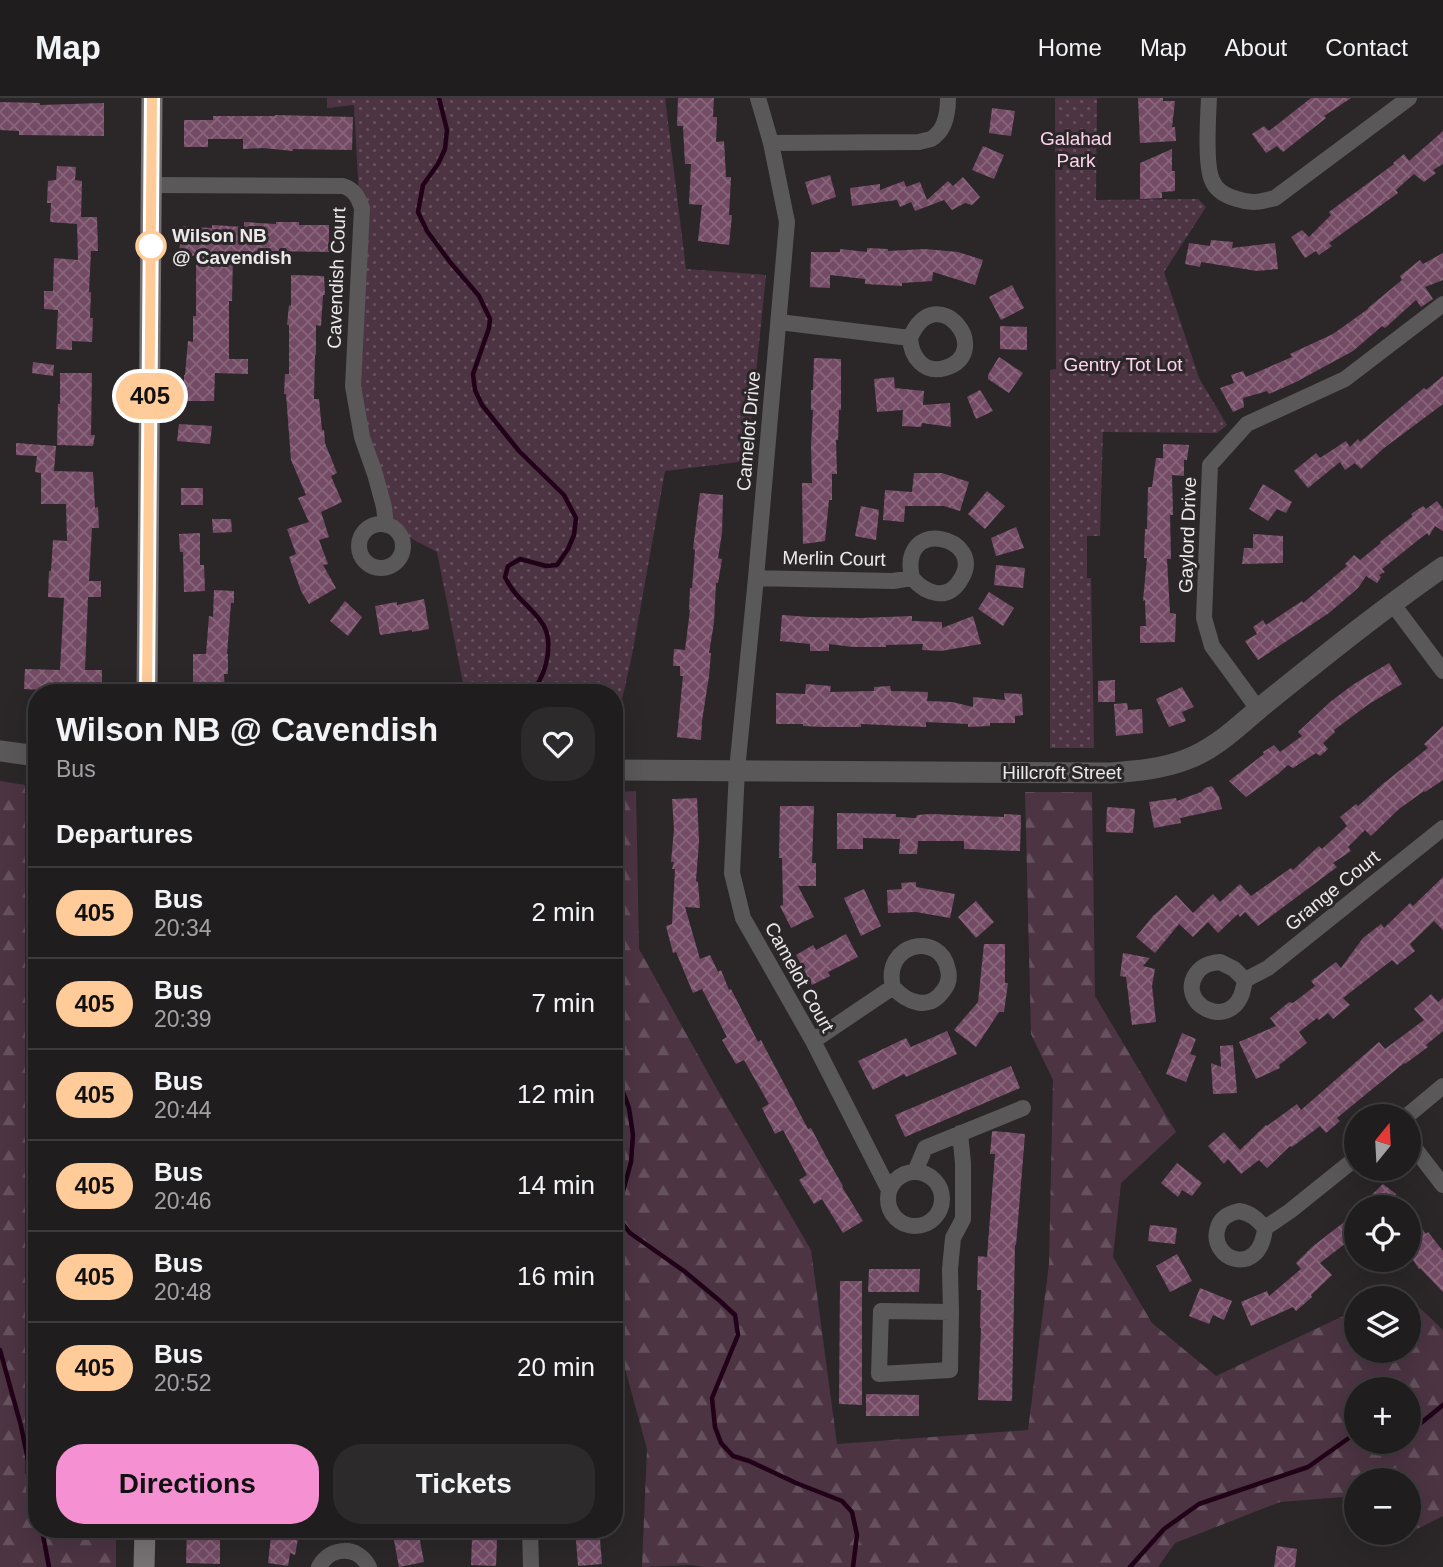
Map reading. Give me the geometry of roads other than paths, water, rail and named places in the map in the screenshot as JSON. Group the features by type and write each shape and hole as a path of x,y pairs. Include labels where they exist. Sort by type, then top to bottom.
{"main road":[{"path":"147,684 152,98"},
{"path":"144,1567 145,1538"}],"street":[{"name":"Camelot Drive","path":"737,770 787,222 771,143 758,98"},
{"path":"771,143 919,142 931,139 947,118 948,98"},
{"path":"1209,98 1208,166 1212,180 1220,192 1247,202 1261,203 1275,198 1409,98"},
{"name":"Cavendish Court","path":"152,185 343,186 359,197 362,208 353,386 362,437 378,485 386,525"},
{"name":"Gaylord Drive","path":"1258,709 1212,646 1205,618 1210,465 1247,424 1345,379 1443,304"},
{"path":"779,322 910,338"},
{"name":"Hillcroft Street","path":"623,770 1111,773 1152,769 1186,760 1223,740 1392,603 1443,567"},
{"name":"Merlin Court","path":"756,578 893,581 912,578"},
{"path":"1392,603 1443,671"},
{"path":"0,751 28,755"},
{"name":"Camelot Court","path":"737,770 732,873 743,918 813,1041 889,1190"},
{"name":"Grange Court","path":"1245,980 1268,968 1443,828"},
{"path":"813,1041 893,987"},
{"path":"1421,1104 1443,1086"},
{"path":"915,1172 925,1148 1023,1108"},
{"path":"951,1312 881,1311 878,1374 950,1370 951,1312 950,1269 953,1238 963,1219 960,1133"},
{"path":"1421,1157 1443,1185"},
{"path":"1265,1227 1290,1211 1344,1168"},
{"path":"915,1172 929,1176 939,1187 942,1201 937,1215 921,1226 901,1223 889,1209 887,1199 895,1180 904,1174 915,1172"},
{"path":"937,1215 953,1238"},
{"path":"530,1538 531,1567"},
{"path":"319,1567 326,1557 342,1550 359,1555 369,1567"}],"waterway":[{"path":"439,98 447,130 445,149 423,185 418,212 427,231 479,296 490,319 473,374 475,390 482,405 519,451 564,495 576,518 574,535 557,565 546,566 520,559 508,566 505,577 520,599 543,624 547,634 545,668 537,684"},
{"path":"623,1092 629,1108 633,1135 631,1162 623,1191"},
{"path":"623,1224 630,1233 684,1271 735,1315 738,1335 712,1398 715,1427 721,1443 733,1456 842,1501 852,1512 857,1535 853,1567"},
{"path":"0,1350 28,1460"},
{"path":"1421,1423 1443,1405"},
{"path":"1130,1567 1164,1529 1199,1504 1308,1467 1344,1442"},
{"path":"44,1538 49,1567"}],"place":[{"name":"Wilson NB @ Cavendish","path":"151,246"}],"park label":[{"name":"Galahad Park","path":"1076,149"},
{"name":"Gentry Tot Lot","path":"1123,364"}]}
